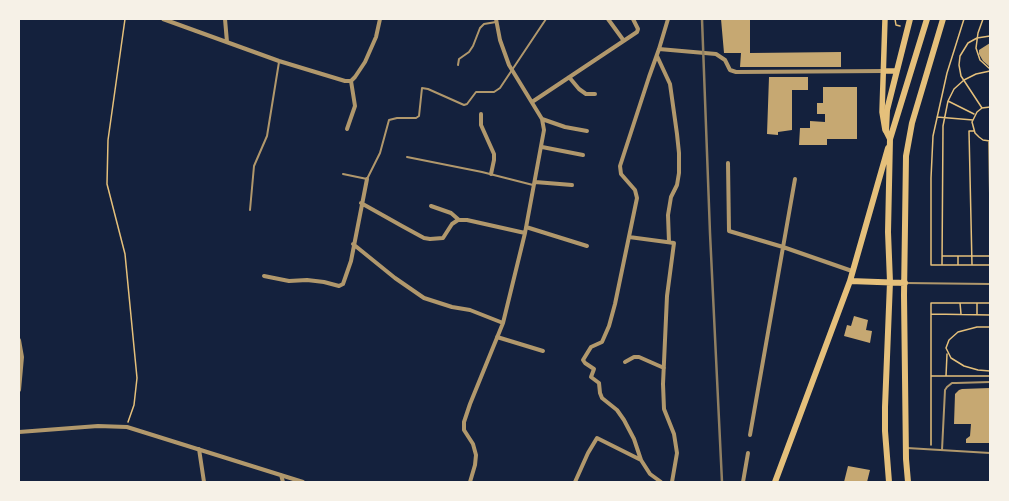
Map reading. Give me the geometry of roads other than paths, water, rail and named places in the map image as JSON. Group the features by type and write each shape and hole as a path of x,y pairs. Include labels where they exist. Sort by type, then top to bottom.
{"main road":[{"path":"885,19 882,118 890,138 888,232 890,282 885,407 885,437 889,482"},
{"path":"886,131 887,110 910,19"},
{"path":"775,482 850,282 890,138 928,19"},
{"path":"908,482 906,448 904,295 901,282 905,177 909,140 943,19"},
{"path":"884,71 896,71"},
{"path":"890,268 901,282"},
{"path":"850,282 901,282"}],"street":[{"path":"164,19 279,61 342,81 351,81"},
{"path":"225,19 227,42"},
{"path":"347,129 355,106 351,81 360,70 370,53 376,37 380,19"},
{"path":"608,19 624,41"},
{"path":"532,102 637,32 638,29 633,19"},
{"path":"660,482 650,474 641,460 634,438 624,420 617,410 602,398 599,383 591,377 594,369 583,361 591,347 602,342 616,304 636,203 634,188 621,174 620,166 668,19"},
{"path":"470,482 476,455 473,444 464,430 464,422 503,323 525,233 544,130 542,119 512,72 500,40 496,21"},
{"path":"659,49 716,54 725,60 730,70 736,72 884,71"},
{"path":"657,56 670,84 679,153 677,185 671,197 668,215 669,242"},
{"path":"569,77 579,89 586,94 595,94"},
{"path":"481,114 481,125 494,154 491,174"},
{"path":"542,119 566,127 586,131"},
{"path":"542,147 583,155"},
{"path":"728,163 729,231 783,247 852,271"},
{"path":"264,276 289,281 308,280 339,286 343,284 351,261 366,179"},
{"path":"750,434 795,179"},
{"path":"534,183 572,185"},
{"path":"361,203 424,238 442,238 452,224 459,220 467,220 525,233"},
{"path":"431,206 452,213 459,220"},
{"path":"526,227 587,246"},
{"path":"629,237 674,243 667,296 662,384 664,409 674,434 678,453 672,482"},
{"path":"353,244 395,278 424,298 452,307 470,310 503,323"},
{"path":"497,337 543,352"},
{"path":"19,340 22,357 19,390"},
{"path":"625,362 634,357 639,357 664,368"},
{"path":"19,432 98,426 127,427 303,482"},
{"path":"575,482 588,453 597,438 641,460"},
{"path":"199,449 204,482"},
{"path":"743,482 748,453"},
{"path":"281,475 284,482"}],"lane":[{"path":"343,174 366,179 380,153 389,120 396,118 416,118 419,116 422,88 428,89 466,105 476,92 492,92 497,90 502,86 505,78 512,72 546,19"},
{"path":"458,65 459,59 468,53 472,48 480,28 484,24 496,21"},
{"path":"250,210 254,166 267,136 279,61"},
{"path":"407,157 534,183"},
{"path":"901,282 990,284"},
{"path":"942,450 945,390 947,387 952,383 990,382"},
{"path":"906,448 990,454"}],"railway":[{"path":"702,19 710,233 722,482"}]}
